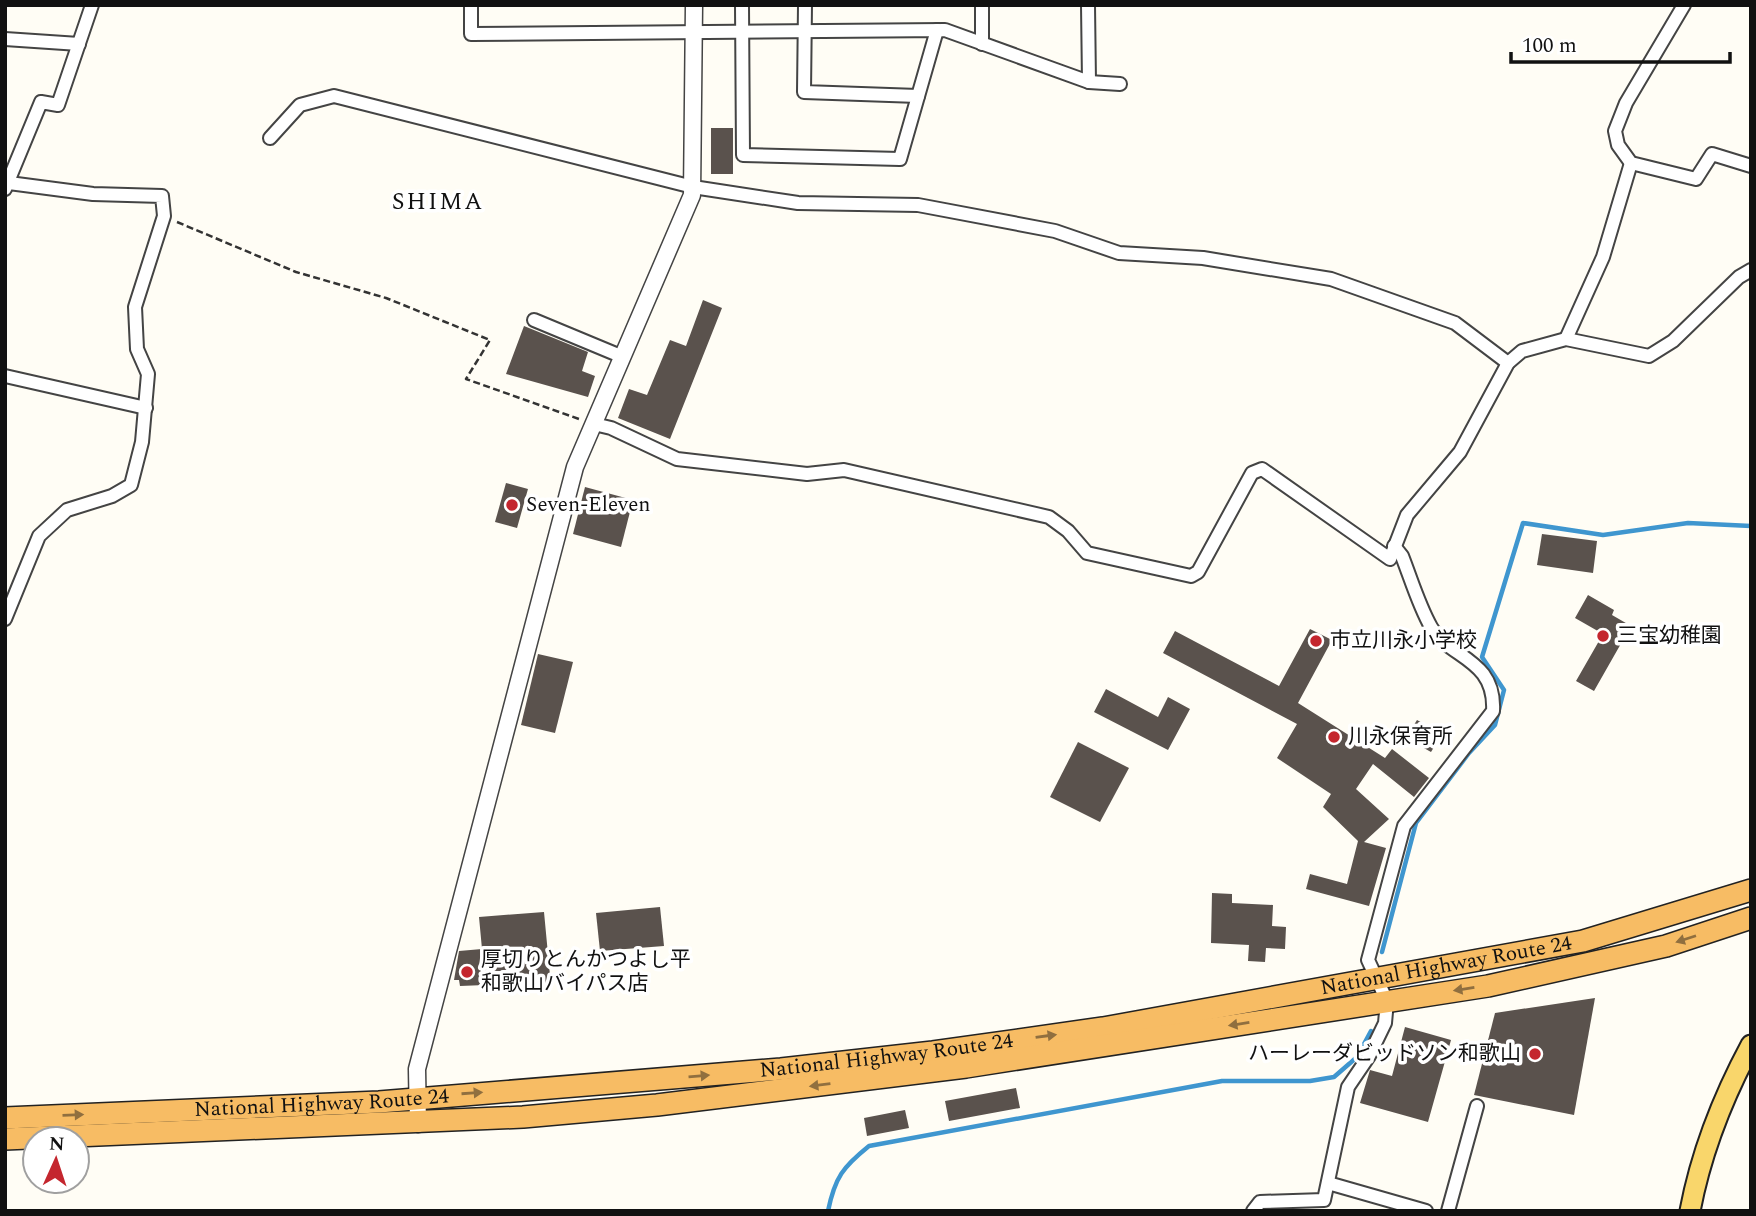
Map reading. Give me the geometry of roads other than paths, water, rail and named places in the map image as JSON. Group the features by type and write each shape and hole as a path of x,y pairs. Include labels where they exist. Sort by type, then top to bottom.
{"highway":[{"name":"National Highway Route 24","path":"5,1118 294,1107 780,1069 933,1052 1103,1028 1583,941 1751,890"},
{"name":"National Highway Route 24","path":"5,1139 418,1124 657,1105 966,1068 1488,986 1652,949 1751,918"}],"main road":[{"path":"1690,1211 1696,1178 1727,1089 1751,1045"}],"street":[{"path":"5,619 39,536 67,510 112,496 131,485 146,408 148,374 137,349 135,307 164,216 162,195 93,194 7,186 41,102 58,104 92,5"},
{"path":"471,5 471,34 937,30 1089,82 1120,84"},
{"path":"418,1124 417,1069 575,467 686,214 693,187 694,5"},
{"path":"742,5 743,155 900,159 937,30"},
{"path":"805,5 804,92 918,96"},
{"path":"982,5 982,44"},
{"path":"1088,5 1089,82"},
{"path":"1684,5 1626,103 1615,131 1618,145 1632,163 1696,179 1712,155 1751,166"},
{"path":"5,39 79,44"},
{"path":"270,138 300,104 334,96 693,187 799,203 918,205 1055,231 1118,253 1203,258 1331,279 1455,323 1508,363"},
{"path":"1566,339 1603,257 1632,163"},
{"path":"594,424 611,428 677,459 807,474 844,470 1049,517 1068,531 1087,553 1191,576 1203,563 1252,473 1262,469 1390,559 1407,515 1460,452 1508,363 1522,351 1566,339 1649,356 1673,341 1739,277 1751,270"},
{"path":"534,320 623,357"},
{"path":"5,376 146,408"},
{"path":"1253,1211 1260,1202 1323,1205 1348,1087 1369,1056 1385,1023 1387,1001 1368,960 1404,825 1493,711 1494,698 1479,667 1432,630 1402,556 1394,546"},
{"path":"1448,1211 1477,1106"},
{"path":"1328,1184 1426,1211"}],"waterway":[{"path":"1382,952 1416,823 1469,753 1495,725 1504,690 1482,657 1523,523 1603,535 1688,523 1751,526"},
{"path":"828,1211 841,1174 869,1146 1222,1081 1310,1081 1334,1077 1357,1057 1371,1031"}],"place":[{"name":"Seven-Eleven","path":"512,505"},
{"name":"三宝幼稚園","path":"1603,636"},
{"name":"市立川永小学校","path":"1316,641"},
{"name":"川永保育所","path":"1334,737"},
{"name":"厚切りとんかつよし平 和歌山バイパス店","path":"467,972"},
{"name":"ハーレーダビッドソン和歌山","path":"1535,1054"}],"district":[{"name":"SHIMA","path":"438,202"}]}
